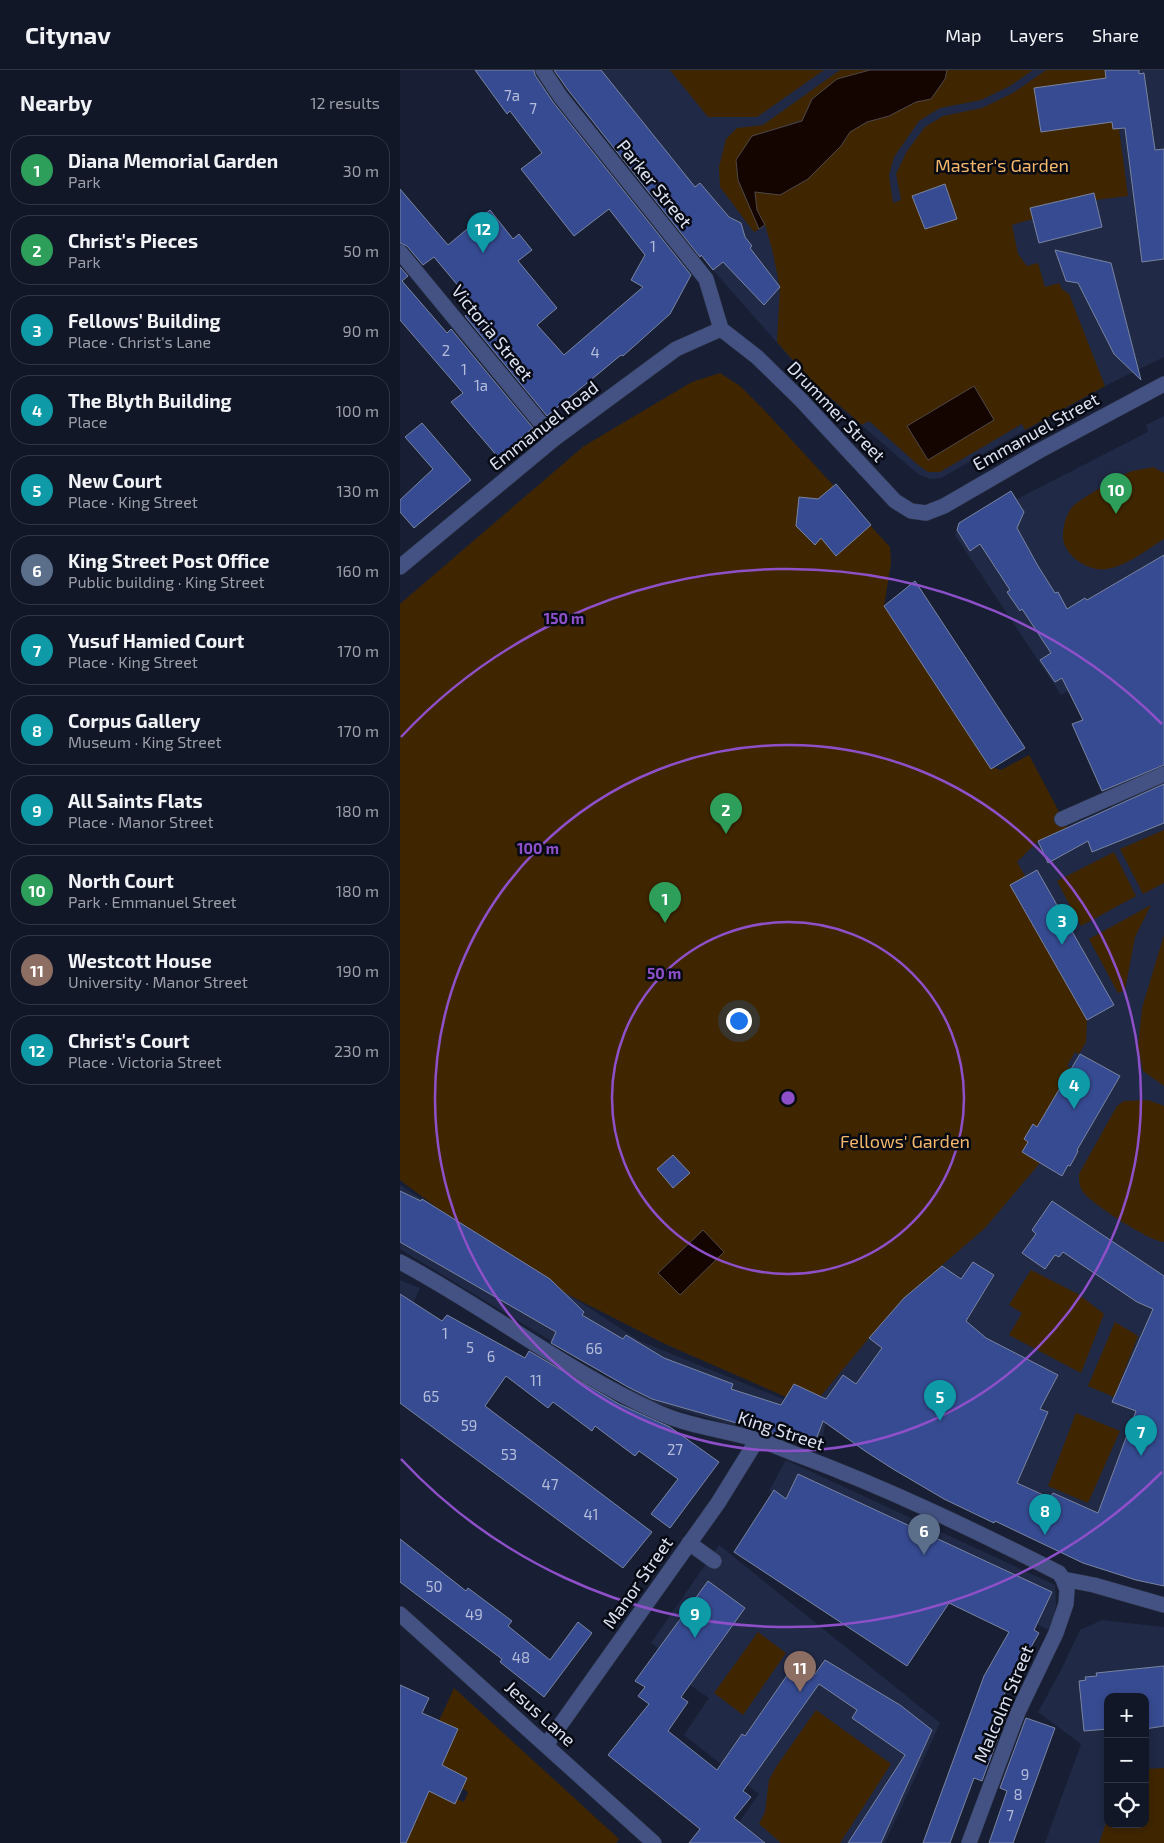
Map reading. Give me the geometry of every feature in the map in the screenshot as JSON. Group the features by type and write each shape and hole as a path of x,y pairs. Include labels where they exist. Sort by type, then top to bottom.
{"street":[{"name":"Parker Street","path":"544,70 560,96 706,279 721,330"},
{"name":"Victoria Street","path":"400,252 554,439"},
{"name":"Emmanuel Road","path":"401,563 554,439 676,349 721,330"},
{"name":"Drummer Street","path":"721,330 757,357 801,400 895,501 911,511 926,513"},
{"name":"Emmanuel Street","path":"926,513 944,506 1039,451 1164,384"},
{"path":"1062,819 1164,774"},
{"name":"King Street","path":"400,1262 423,1274 545,1350 638,1403 660,1413 757,1440 848,1474 995,1541 1059,1573 1063,1579 1094,1585 1164,1606"},
{"name":"Manor Street","path":"546,1745 718,1504 757,1440"},
{"path":"689,1543 714,1561"},
{"name":"Malcolm Street","path":"969,1843 1018,1712 1056,1634 1066,1604 1067,1590 1063,1579"},
{"name":"Jesus Lane","path":"400,1614 654,1843"}],"shaded area":[{"path":"564,70 1164,70 1164,357 1105,386 941,478 930,479 918,474 811,381 713,270 580,102"},
{"path":"870,70 947,70 945,79 931,99 916,102 889,116 867,122 850,132 841,146 808,179 780,195 755,192 757,210 765,225 759,229 738,180 736,160 752,136 802,121 812,99 837,79"},
{"path":"974,386 994,420 928,460 907,426"},
{"path":"1164,416 1164,1521 1136,1580 1083,1563 1031,1539 1007,1527 1011,1522 998,1515 994,1523 944,1499 865,1451 832,1427 839,1415 665,1344 753,1129 1038,841 1079,821 1113,808 1101,788 1073,724 1082,720 1072,698 1096,690 1108,666 1061,695 955,535 959,523 1005,495 1012,492 1017,499 1148,432 1146,425"},
{"path":"400,1185 640,1341 827,1417 820,1450 651,1402 400,1249"},
{"path":"703,1230 724,1252 680,1295 658,1273"},
{"path":"400,1280 420,1288 410,1310 400,1306"},
{"path":"786,1460 1055,1585 1056,1605 1051,1631 769,1491"},
{"path":"719,1545 940,1723 885,1843 724,1843 759,1794 684,1735 709,1698 690,1685 695,1677 651,1643"},
{"path":"1102,1620 1164,1627 1164,1843 1045,1843 1081,1744 1038,1712 1080,1630"}],"green space":[{"path":"670,70 824,70 757,117 708,117"},
{"path":"840,70 870,70 837,79 812,99 802,120 752,136 738,180 759,229 754,232 720,187 719,167 726,139 737,128 763,125"},
{"name":"Master's Garden","path":"947,70 1033,70 1010,86 981,100 940,108 919,121 894,157 889,175 893,203 901,200 896,174 907,151 925,127 943,116 982,108 1013,93 1046,70 1105,70 1106,78 1035,88 1040,131 1112,122 1113,129 1119,129 1128,196 1030,208 1033,219 1012,225 1018,254 1027,266 1038,263 1045,287 1059,283 1062,289 1069,294 1105,386 1025,430 1022,424 940,472 928,472 869,421 862,425 811,381 777,342 780,287 765,225 757,210 755,192 780,195 808,179 841,146 850,132 867,122 889,116 916,102 931,99 945,79","holes":["945,184 956,219 913,196"]},
{"name":"Fellows' Garden","path":"720,373 740,386 764,410 890,547 891,563 884,606 989,766 1001,770 1029,755 1067,827 1038,841 1017,862 1025,876 1010,885 1087,1020 1086,1042 1079,1054 1075,1052 1067,1066 1071,1068 1037,1127 1032,1124 1024,1139 1028,1142 1022,1152 1040,1163 985,1228 904,1298 820,1397 786,1397 665,1344 565,1293 550,1279 436,1207 400,1180 400,604 584,446 692,382"},
{"path":"1153,467 1164,473 1164,539 1122,565 1101,569 1081,563 1067,549 1063,539 1063,530 1072,507 1090,494 1125,474"},
{"path":"1164,830 1164,883 1143,894 1120,849"},
{"path":"1114,852 1136,896 1081,926 1057,881"},
{"path":"1151,905 1135,937 1125,990 1118,993 1089,939"},
{"path":"1164,935 1164,1086 1143,1071 1138,1046 1142,1008"},
{"path":"1148,1100 1164,1106 1164,1242 1147,1236 1122,1222 1089,1198 1084,1193 1079,1182 1079,1174 1117,1106 1124,1101"},
{"path":"1031,1270 1078,1294 1104,1314 1081,1373 1009,1335 1022,1313 1009,1305"},
{"path":"1115,1322 1138,1336 1114,1397 1088,1386"},
{"path":"1076,1413 1120,1431 1088,1503 1048,1486"},
{"path":"758,1632 786,1653 743,1715 714,1693"},
{"path":"454,1688 619,1839 616,1843 406,1843 431,1787 435,1794 455,1804 457,1799 464,1802 468,1792 462,1788 467,1778 441,1765 458,1730 439,1721"},
{"path":"816,1710 891,1764 840,1843 781,1843 759,1824 765,1812 769,1780"},
{"path":"1164,1768 1164,1843 1099,1843 1104,1828 1149,1828 1149,1769"}],"building":[{"path":"475,70 534,70 535,75 553,102 691,275 670,314 623,356 621,355 547,416 465,316 476,307 434,257 423,265 407,246 400,243 400,189 448,245 490,210 513,239 519,234 532,250 518,261 557,308 537,325 564,355 643,287 631,280 645,255 609,209 574,236 521,169 542,153 510,111 507,114"},
{"path":"554,70 601,70 695,187 700,183 729,217 741,223 745,237 752,246 750,248 780,287 764,305 723,262 713,270 701,255 700,257"},
{"path":"1105,70 1139,70 1139,74 1144,73 1155,150 1164,149 1164,259 1142,262 1125,128 1113,129 1112,122 1041,132 1034,88 1106,78"},
{"path":"945,184 957,219 925,229 912,196"},
{"path":"1094,193 1102,227 1039,243 1030,208"},
{"path":"1055,250 1111,263 1141,380 1114,354 1078,283 1066,281"},
{"path":"400,267 408,276 402,281 447,333 451,329 533,428 498,457 451,402 463,393 400,320"},
{"path":"422,423 471,480 414,528 400,512 400,500 433,469 405,437"},
{"path":"836,484 871,525 836,556 821,538 815,545 796,526 799,497 818,499"},
{"path":"1011,491 1024,512 1017,528 1038,566 1055,593 1058,592 1067,609 1085,598 1087,600 1164,555 1164,765 1102,791 1072,724 1083,720 1062,678 1055,682 1040,660 1051,653 1022,609 1020,611 1007,592 1010,590 980,544 970,551 957,530 959,523"},
{"path":"915,581 1025,748 991,769 884,606"},
{"path":"1164,784 1164,823 1092,852 1088,841 1048,863 1038,841"},
{"path":"1037,870 1114,1005 1087,1020 1010,885"},
{"path":"1080,1054 1120,1076 1077,1150 1070,1166 1068,1165 1062,1176 1022,1152 1028,1142 1024,1139 1033,1124 1037,1127"},
{"path":"673,1155 690,1173 673,1188 657,1169"},
{"path":"400,1191 421,1201 422,1199 550,1279 584,1312 582,1315 623,1339 626,1335 664,1358 733,1384 731,1389 781,1405 794,1384 826,1399 843,1375 856,1384 882,1348 869,1338 904,1298 942,1266 961,1279 973,1262 994,1275 966,1321 986,1338 1058,1375 1040,1409 1048,1412 1017,1483 1050,1498 1053,1493 1098,1513 1136,1411 1112,1402 1153,1309 1137,1302 1063,1252 1059,1257 1055,1255 1045,1269 1022,1253 1036,1234 1032,1230 1052,1201 1164,1276 1164,1586 1136,1580 1083,1563 944,1499 865,1451 823,1421 814,1445 652,1399 628,1387 551,1343 556,1332 400,1242"},
{"path":"400,1294 442,1321 447,1315 525,1358 529,1351 619,1404 670,1427 719,1462 670,1528 651,1514 678,1479 639,1451 635,1456 595,1426 592,1431 553,1402 548,1408 506,1376 485,1406 652,1532 623,1568 400,1403"},
{"path":"798,1474 1052,1592 1034,1630 1039,1633 997,1707 1008,1711 982,1781 974,1778 950,1843 923,1843 984,1676 1009,1632 949,1603 907,1666 734,1552 774,1490 786,1499"},
{"path":"400,1539 466,1591 468,1588 512,1621 508,1626 550,1660 578,1622 592,1633 544,1697 500,1662 502,1659 400,1582"},
{"path":"708,1581 745,1608 681,1697 688,1702 668,1731 717,1770 742,1734 745,1736 797,1661 815,1674 825,1660 900,1705 932,1730 881,1843 848,1843 905,1755 852,1718 857,1710 819,1684 743,1791 751,1797 734,1818 765,1843 689,1843 700,1829 608,1755 649,1704 638,1696 645,1687 635,1681"},
{"path":"1164,1666 1164,1726 1149,1728 1149,1693 1104,1693 1104,1729 1084,1731 1079,1681 1086,1680 1085,1677 1097,1676 1096,1673"},
{"path":"400,1685 429,1698 422,1713 458,1729 442,1765 467,1778 455,1804 429,1791 406,1843 400,1843"},
{"path":"1026,1718 1055,1728 1013,1843 989,1843 1007,1791 1000,1788"}],"place":[{"name":"Christ's Court","path":"483,253"},
{"name":"North Court","path":"1116,514"},
{"name":"Christ's Pieces","path":"726,834"},
{"name":"Diana Memorial Garden","path":"665,923"},
{"name":"Fellows' Building","path":"1062,945"},
{"name":"The Blyth Building","path":"1074,1109"},
{"name":"New Court","path":"940,1421"},
{"name":"Yusuf Hamied Court","path":"1141,1456"},
{"name":"Corpus Gallery","path":"1045,1535"},
{"name":"King Street Post Office","path":"924,1555"},
{"name":"All Saints Flats","path":"695,1638"},
{"name":"Westcott House","path":"800,1692"}]}
